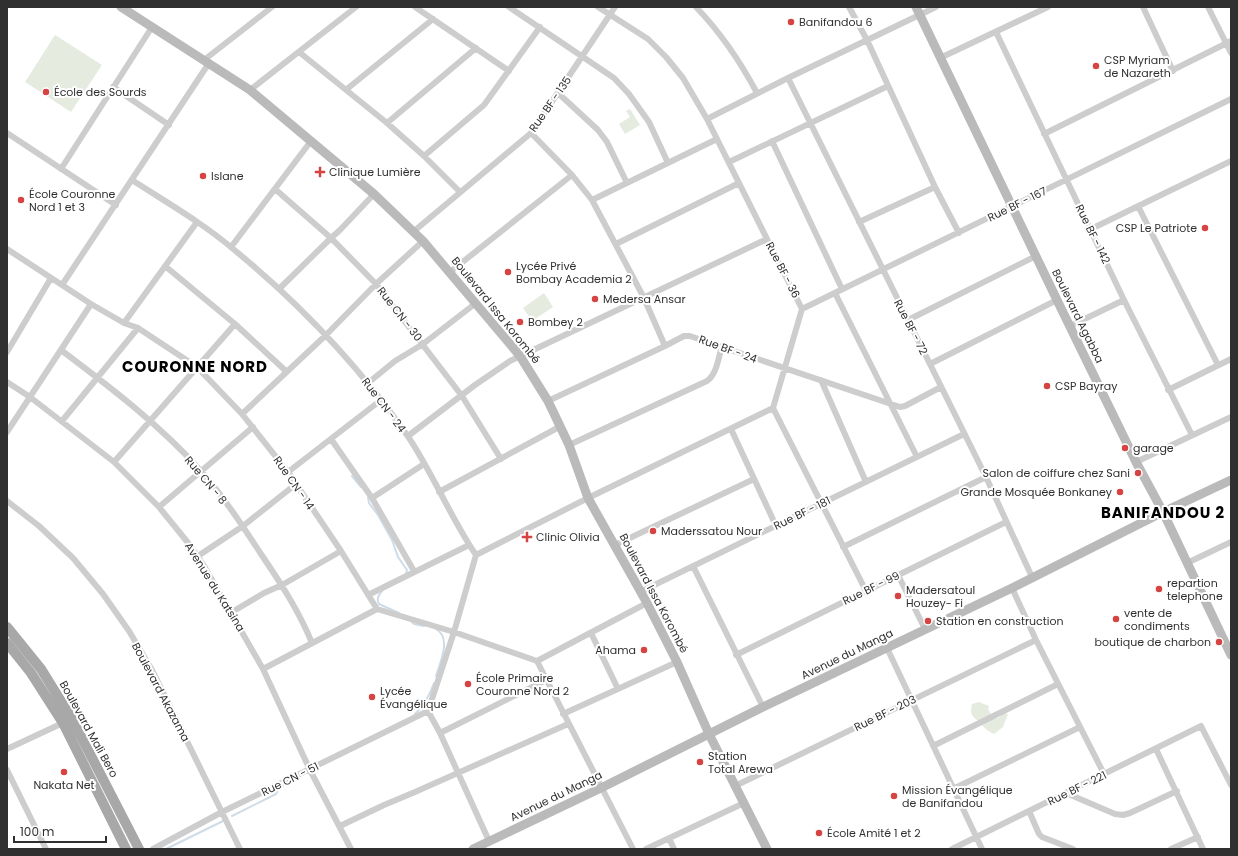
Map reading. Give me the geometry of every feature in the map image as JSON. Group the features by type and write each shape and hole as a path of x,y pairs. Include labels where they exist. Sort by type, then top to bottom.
{"main road":[{"name":"Boulevard Mali Bero","path":"7,627 41,669 67,721 126,849"},
{"name":"Boulevard Mali Bero","path":"7,643 67,721 139,849"}],"street":[{"name":"Boulevard Issa Korombé","path":"121,7 250,90 374,194 423,241 520,356 548,401 561,426 588,498 647,603 677,662 709,734 767,849"},
{"path":"62,285 169,125 206,62 272,7"},
{"path":"250,90 356,7"},
{"path":"415,7 509,71"},
{"path":"509,7 614,78 629,94 649,122 668,163"},
{"name":"Rue BF - 36","path":"598,7 648,39 666,57 683,78 707,118 802,309 773,408"},
{"name":"Rue BF - 135","path":"413,232 531,132 615,7"},
{"path":"696,7 726,42 757,93"},
{"path":"849,7 867,40 935,187 959,232"},
{"path":"707,118 867,40 918,11 936,7"},
{"path":"940,58 1048,7"},
{"path":"1143,7 1173,71"},
{"path":"1208,7 1229,43 1231,53"},
{"name":"Boulevard Agabba","path":"918,11 1136,462 1163,512 1231,655"},
{"path":"346,90 433,19"},
{"path":"61,169 152,27"},
{"path":"424,156 484,105 540,27"},
{"name":"Rue BF - 142","path":"996,32 1124,300 1192,435"},
{"path":"1044,134 1229,43"},
{"path":"387,123 476,48"},
{"path":"299,52 387,123 424,156 460,192"},
{"name":"Rue BF - 72","path":"788,78 986,477 1032,577"},
{"path":"729,162 888,86"},
{"path":"113,87 169,125"},
{"path":"558,93 598,130 606,142 627,183"},
{"name":"Rue BF - 167","path":"802,309 1231,99"},
{"path":"531,132 572,175 592,200 644,298 665,346"},
{"path":"7,134 116,205"},
{"path":"592,200 717,139"},
{"path":"232,247 311,141"},
{"path":"772,141 842,290"},
{"path":"1091,229 1231,161"},
{"path":"450,272 572,175"},
{"name":"Rue CN - 24","path":"132,180 197,222 232,247 280,289 326,335 368,383 408,436 476,555"},
{"path":"616,244 739,183"},
{"path":"859,222 935,187"},
{"name":"Rue CN - 30","path":"275,189 331,238 376,284 462,396 501,460"},
{"path":"280,289 374,194"},
{"path":"1138,206 1218,365"},
{"path":"124,322 197,222"},
{"path":"408,436 500,367 520,356 767,239"},
{"path":"242,414 326,335 376,284 423,241"},
{"name":"Rue CN - 14","path":"7,249 91,304 138,328 197,367 242,414 288,472 341,551 377,609"},
{"path":"908,320 1036,256"},
{"path":"165,266 235,324 287,372"},
{"path":"7,352 51,278"},
{"path":"835,293 917,457"},
{"path":"930,364 1057,300"},
{"path":"1070,326 1124,300"},
{"path":"368,383 402,356 423,344 476,303"},
{"path":"7,432 91,304"},
{"path":"114,462 235,324"},
{"path":"62,421 138,328"},
{"name":"Rue BF - 24","path":"548,401 684,336 690,336 900,407 905,406 941,387"},
{"path":"569,445 707,381 714,373 722,347"},
{"name":"Rue CN - 8","path":"61,350 150,421 201,471 243,526 282,585 312,643"},
{"path":"1168,390 1231,359"},
{"path":"821,380 866,482"},
{"name":"Avenue du Katsina","path":"7,382 30,397 114,462 159,507 198,556 232,612 263,669 310,770 351,849"},
{"path":"288,472 381,400"},
{"path":"489,841 440,733 428,711 454,632 476,555 588,498 773,408 866,591"},
{"path":"1136,462 1231,416"},
{"path":"440,492 561,426"},
{"path":"159,507 252,427"},
{"path":"731,429 776,526"},
{"name":"Rue BF - 181","path":"640,592 964,434"},
{"path":"331,439 372,498 414,571"},
{"path":"372,498 424,464"},
{"path":"843,547 986,477"},
{"path":"615,545 754,479"},
{"name":"Avenue du Manga","path":"474,849 1231,480"},
{"path":"198,556 243,526 296,484"},
{"name":"Boulevard Akazama","path":"7,501 39,526 73,558 108,600 129,631 152,670 240,849"},
{"name":"Rue BF - 99","path":"736,655 1006,522"},
{"path":"1187,563 1231,542"},
{"path":"368,595 469,545"},
{"path":"232,612 341,551"},
{"path":"693,566 763,707"},
{"path":"898,575 925,629"},
{"path":"1012,588 1036,640 1104,774"},
{"path":"537,661 647,603"},
{"path":"263,669 377,609 454,632 537,661 633,849"},
{"path":"591,632 618,689"},
{"name":"Rue BF - 203","path":"735,786 1036,640"},
{"path":"887,648 982,849"},
{"path":"563,714 677,662"},
{"path":"440,733 546,680"},
{"path":"933,746 1058,684"},
{"name":"Rue CN - 51","path":"153,849 222,812 428,711"},
{"path":"7,749 67,721"},
{"path":"340,826 384,805 568,724"},
{"name":"Rue BF - 221","path":"952,849 1201,726 1231,785"},
{"path":"954,789 1080,727"},
{"path":"1156,749 1203,849"},
{"path":"7,770 46,849"},
{"path":"1066,793 1115,814 1123,815 1176,791"},
{"path":"646,849 744,803"},
{"path":"1029,811 1039,834 1042,837 1073,849"},
{"path":"1171,849 1198,837"},
{"path":"669,838 674,849"}],"shaded area":[{"path":"55,35 102,65 71,112 25,82"},
{"path":"630,109 640,125 625,134 619,124 630,117 626,111"},
{"path":"544,293 553,307 532,321 523,308"},
{"path":"979,702 989,706 988,709 991,714 991,719 999,718 1001,712 1008,714 1003,727 994,734 989,732 972,714 972,704"}],"waterway":[{"path":"352,476 361,487"},
{"path":"368,497 369,503 378,515 392,540 398,557 407,570 406,574"},
{"path":"383,590 378,597 379,604 399,613"},
{"path":"412,622 414,624 424,626"},
{"path":"436,629 441,633 443,638 444,651 436,676"},
{"path":"415,714 426,700 434,683"},
{"path":"232,816 276,794 280,787 284,785"},
{"path":"166,849 223,821"}],"place":[{"name":"Banifandou 6","path":"791,22"},
{"name":"CSP Myriam de Nazareth","path":"1096,66"},
{"name":"École des Sourds","path":"46,92"},
{"name":"Clinique Lumière","path":"320,172"},
{"name":"Islane","path":"203,176"},
{"name":"École Couronne Nord 1 et 3","path":"21,200"},
{"name":"CSP Le Patriote","path":"1205,228"},
{"name":"Lycée Privé Bombay Academia 2","path":"508,272"},
{"name":"Medersa Ansar","path":"595,299"},
{"name":"Bombey 2","path":"520,322"},
{"name":"CSP Bayray","path":"1047,386"},
{"name":"garage","path":"1125,448"},
{"name":"Salon de coiffure chez Sani","path":"1138,473"},
{"name":"Grande Mosquée Bonkaney","path":"1120,492"},
{"name":"Maderssatou Nour","path":"653,531"},
{"name":"Clinic Olivia","path":"527,537"},
{"name":"repartion telephone","path":"1159,589"},
{"name":"Madersatoul Houzey- Fi","path":"898,596"},
{"name":"vente de condiments","path":"1116,619"},
{"name":"Station en construction","path":"928,621"},
{"name":"boutique de charbon","path":"1219,642"},
{"name":"Ahama","path":"644,650"},
{"name":"École Primaire Couronne Nord 2","path":"468,684"},
{"name":"Lycée Évangélique","path":"372,697"},
{"name":"Station Total Arewa","path":"700,762"},
{"name":"Nakata Net","path":"64,772"},
{"name":"Mission Évangélique de Banifandou","path":"894,796"},
{"name":"École Amité 1 et 2","path":"819,833"}],"district":[{"name":"COURONNE NORD","path":"195,366"},
{"name":"BANIFANDOU 2","path":"1163,512"}]}
